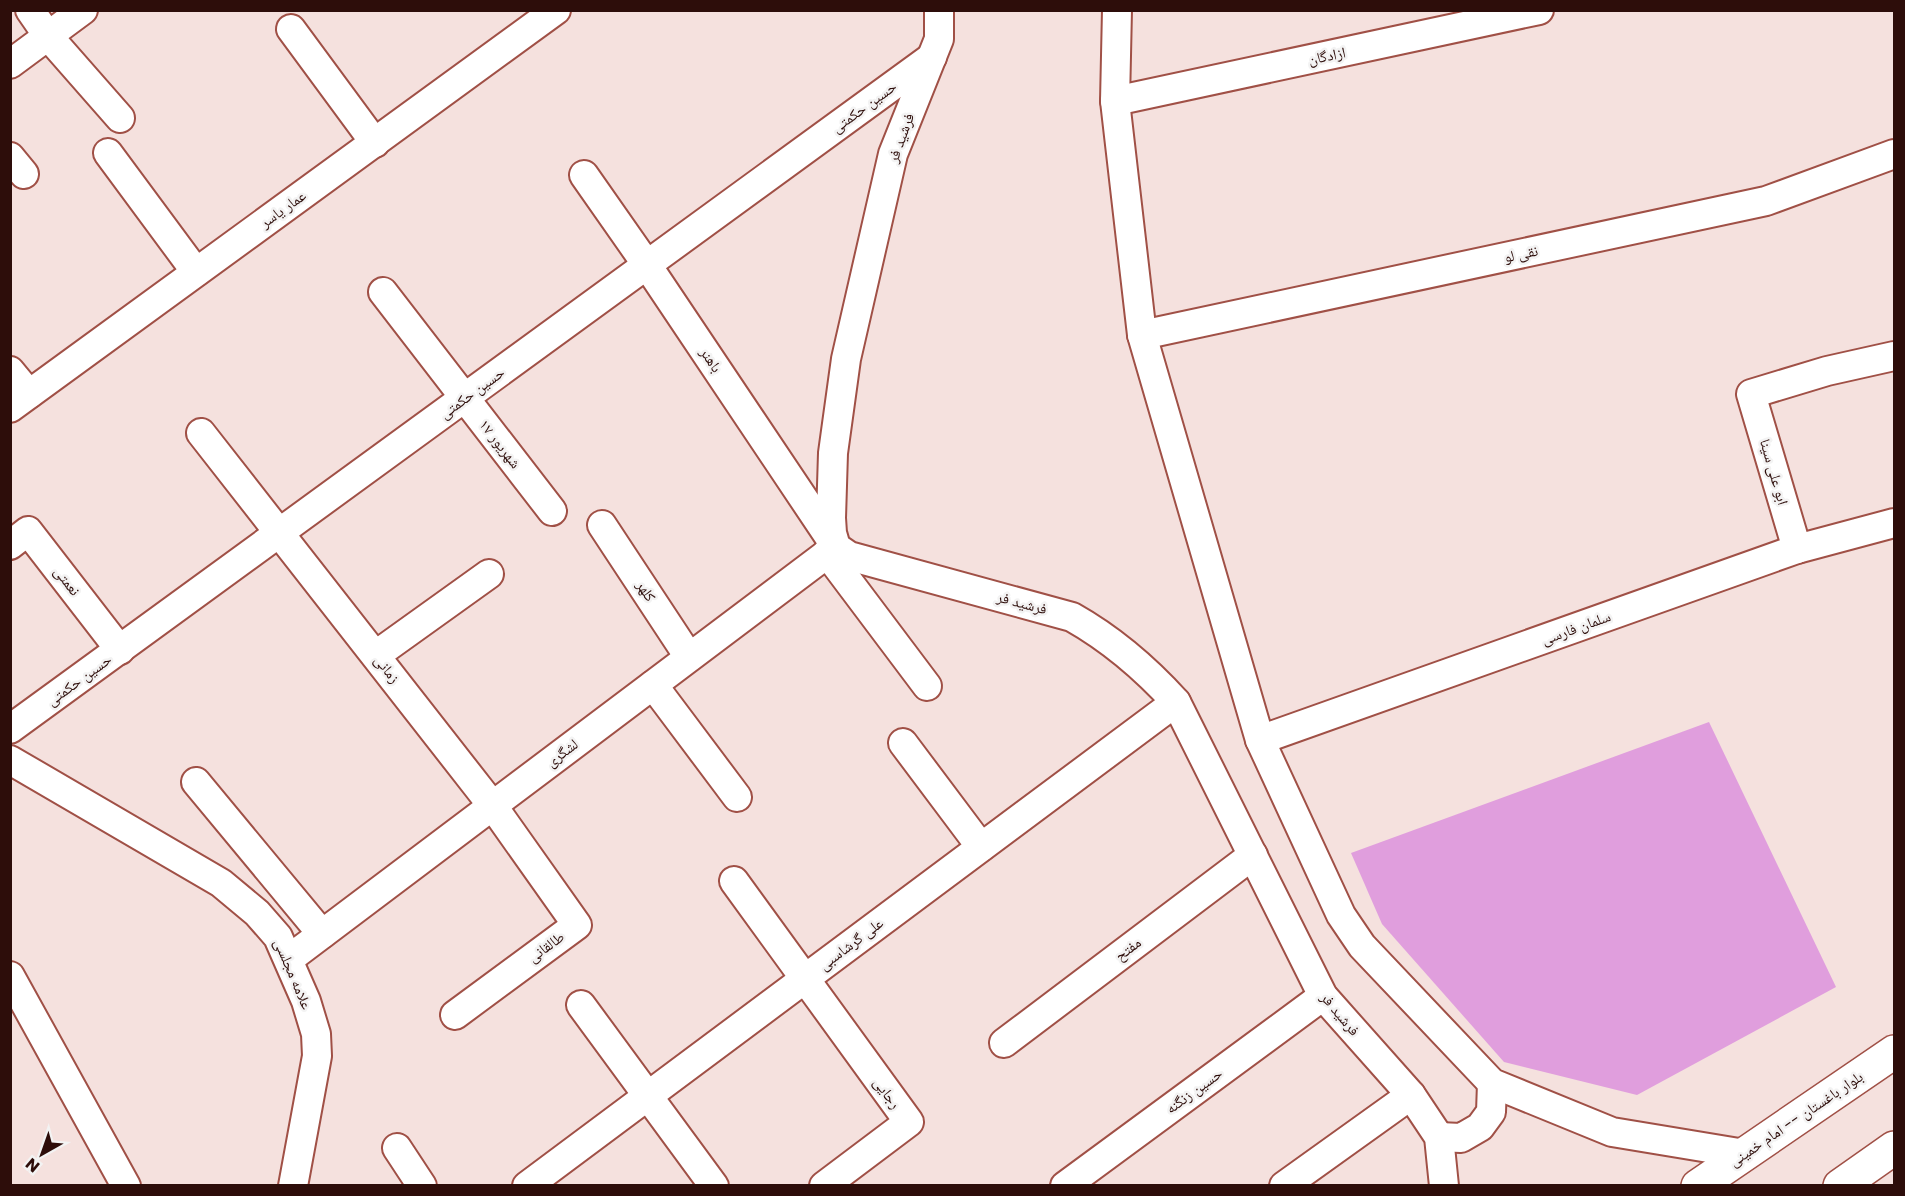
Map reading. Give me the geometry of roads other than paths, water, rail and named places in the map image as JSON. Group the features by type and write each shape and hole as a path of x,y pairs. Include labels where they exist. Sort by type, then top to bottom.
{"main road":[{"name":"بلوار باغستان -- امام خمینی","path":"1698,1185 1894,1052"},
{"path":"1840,1185 1894,1148"}],"street":[{"path":"30,10 48,36 120,118"},
{"path":"10,64 82,10"},
{"name":"فرشید فر","path":"939,10 939,39 893,154 846,359 833,453 831,550 1072,617 1090,627 1153,677 1176,702 1323,996 1411,1095 1439,1137 1444,1185"},
{"path":"1117,10 1115,102 1142,335 1260,740 1341,915 1362,946 1492,1083 1612,1132 1745,1154"},
{"name":"ازادگان","path":"1115,102 1539,10"},
{"name":"عمار یاسر","path":"20,401 375,142 544,14"},
{"path":"291,29 375,142"},
{"name":"حسین حکمتی","path":"10,729 933,57"},
{"path":"108,153 196,272"},
{"name":"نقی لو","path":"1142,335 1766,201 1894,154"},
{"name":"باهنر","path":"584,175 648,265 831,550 927,686"},
{"name":"۱۷ شهریور","path":"383,292 552,511"},
{"name":"ابو علی سینا","path":"1797,549 1751,394 1827,371 1894,356"},
{"path":"10,371 20,401"},
{"name":"زمانی","path":"201,433 492,805"},
{"name":"سلمان فارسی","path":"1260,740 1797,549 1894,524"},
{"name":"کلهر","path":"602,525 689,657"},
{"name":"نعمتی","path":"10,544 28,531 120,650"},
{"name":"لشگری","path":"289,959 831,550"},
{"path":"376,655 489,574"},
{"path":"652,685 737,797"},
{"name":"علی گرشاسبی","path":"527,1185 1176,702"},
{"path":"903,743 981,847"},
{"name":"علامه مجلسی","path":"10,760 221,883 257,913 278,937 289,959 316,1034 317,1056 293,1185"},
{"path":"196,782 322,934"},
{"name":"طالقانی","path":"455,1015 577,925 492,805"},
{"name":"مفتح","path":"1004,1043 1253,855"},
{"path":"734,881 804,979"},
{"path":"10,976 126,1185"},
{"name":"رجایی","path":"804,979 909,1122 824,1185"},
{"name":"حسین زنگنه","path":"1065,1185 1323,996"},
{"path":"581,1005 714,1185"},
{"path":"1439,1137 1461,1138 1480,1126 1491,1112 1492,1083"},
{"path":"1284,1185 1411,1095"},
{"path":"397,1148 422,1185"}]}
